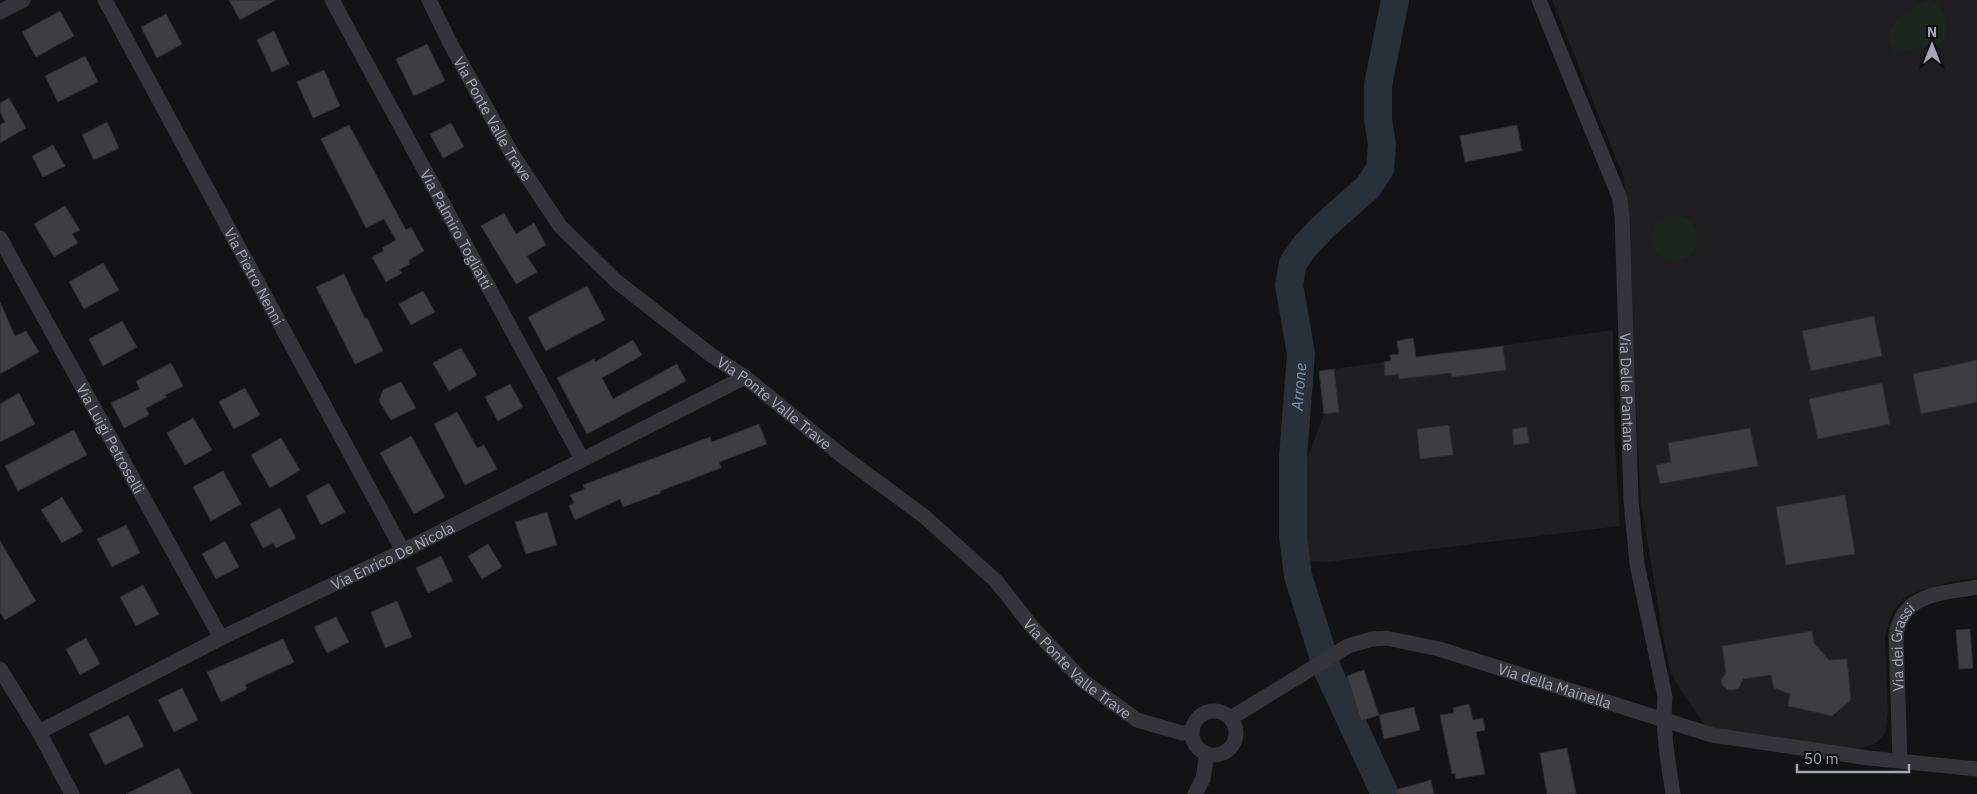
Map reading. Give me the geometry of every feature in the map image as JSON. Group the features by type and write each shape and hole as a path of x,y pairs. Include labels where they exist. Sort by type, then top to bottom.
{"street":[{"path":"0,12 23,0"},
{"name":"Via Pietro Nenni","path":"104,0 403,551"},
{"name":"Via Palmiro Togliatti","path":"332,0 582,459"},
{"name":"Via Ponte Valle Trave","path":"429,0 450,43 512,154 560,226 616,281 711,355 745,377 841,455 925,517 996,581 1033,628 1083,681 1137,720 1182,733 1192,732"},
{"name":"Via Delle Pantane","path":"1539,0 1620,199 1624,246 1631,500 1637,564 1665,696 1664,740 1673,794"},
{"name":"Via Luigi Petroselli","path":"0,238 220,638"},
{"name":"Via Enrico De Nicola","path":"39,732 220,638 403,551 745,377"},
{"name":"Via dei Grassi","path":"1900,760 1896,636 1898,623 1904,612 1915,603 1930,596 1977,587"},
{"name":"Via della Mainella","path":"1231,718 1316,667 1342,649 1356,643 1386,638 1415,643 1663,718 1688,729 1712,735 1977,769"},
{"path":"0,669 39,732 72,794"},
{"path":"1218,711 1231,718 1237,732 1232,747 1221,755 1207,754 1196,746 1192,732 1197,719 1210,712 1218,711"},
{"path":"1195,794 1204,779 1207,754"}],"shaded area":[{"path":"1552,0 1977,0 1977,577 1950,582 1906,596 1896,607 1890,618 1885,638 1888,712 1885,734 1875,744 1860,748 1838,747 1716,730 1704,724 1671,673 1641,503 1624,178"},
{"path":"1929,0 1939,7 1945,18 1946,30 1943,42 1938,45 1902,52 1895,51 1889,40 1891,28 1906,13"},
{"path":"1674,215 1687,219 1693,225 1697,238 1693,251 1687,257 1674,261 1661,257 1655,251 1651,238 1655,225 1661,219"},
{"path":"1613,330 1614,431 1620,526 1327,562 1310,561 1305,557 1301,493 1303,469 1324,414 1319,371"}],"building":[{"path":"229,0 276,0 240,20"},
{"path":"60,11 74,36 36,57 22,32"},
{"path":"166,14 182,44 157,58 141,27"},
{"path":"274,31 289,64 272,72 257,40"},
{"path":"427,44 445,81 414,96 396,59"},
{"path":"85,56 98,82 58,102 45,76"},
{"path":"324,70 340,106 313,118 297,82"},
{"path":"9,98 26,128 0,143 0,125 5,122 0,112 0,103"},
{"path":"107,122 119,148 94,160 82,135"},
{"path":"451,123 464,147 443,158 430,134"},
{"path":"349,125 406,230 411,227 424,251 409,260 410,264 399,270 402,273 386,282 372,257 384,251 382,248 396,240 384,219 366,228 321,139"},
{"path":"1517,125 1522,151 1465,162 1460,136"},
{"path":"53,145 65,166 43,177 32,156"},
{"path":"65,206 80,230 72,234 78,243 54,257 34,224"},
{"path":"504,213 516,234 534,223 546,245 527,256 537,272 516,284 481,226"},
{"path":"103,263 119,290 84,309 69,282"},
{"path":"344,274 365,319 367,318 383,351 355,364 316,287"},
{"path":"587,286 605,320 546,351 528,317"},
{"path":"423,291 435,312 411,325 399,304"},
{"path":"0,302 15,336 26,331 39,352 0,374"},
{"path":"1874,316 1882,356 1811,371 1802,331"},
{"path":"122,321 137,347 103,366 89,339"},
{"path":"1413,338 1416,357 1503,346 1506,370 1452,377 1451,373 1399,379 1399,374 1385,376 1384,362 1391,361 1390,355 1399,354 1397,341"},
{"path":"633,340 642,355 602,378 613,399 677,364 686,381 587,434 557,378 594,359 595,362"},
{"path":"461,348 477,375 449,391 433,363"},
{"path":"1977,360 1977,402 1921,414 1913,374"},
{"path":"171,363 183,386 146,408 149,415 124,428 111,403 140,389 136,381"},
{"path":"1334,369 1339,412 1324,414 1319,371"},
{"path":"401,382 416,408 391,420 379,401 383,390"},
{"path":"1882,383 1890,424 1818,439 1809,399"},
{"path":"510,384 523,407 498,421 485,397"},
{"path":"245,388 260,415 234,429 219,402"},
{"path":"19,393 35,424 0,442 0,404"},
{"path":"457,412 477,448 484,445 497,469 465,485 434,424"},
{"path":"193,418 212,450 185,465 167,433"},
{"path":"759,424 767,444 719,462 721,468 623,507 620,499 575,520 569,506 574,503 570,495 585,489 583,485 710,437 712,442"},
{"path":"1449,425 1453,455 1420,459 1417,429"},
{"path":"1527,427 1529,443 1514,445 1512,429"},
{"path":"1750,428 1758,466 1660,484 1656,465 1671,462 1668,443"},
{"path":"74,430 87,455 18,491 5,466"},
{"path":"411,436 445,497 414,514 380,453"},
{"path":"281,438 300,470 270,488 251,455"},
{"path":"223,471 241,504 211,521 193,487"},
{"path":"329,483 345,512 321,525 306,496"},
{"path":"1845,495 1855,554 1786,565 1776,507"},
{"path":"62,497 83,531 62,543 41,510"},
{"path":"280,508 296,538 276,548 273,543 263,548 250,524"},
{"path":"547,512 557,545 526,554 515,522"},
{"path":"126,525 140,553 112,567 97,539"},
{"path":"0,541 36,601 5,620 0,612"},
{"path":"225,541 239,567 216,579 202,554"},
{"path":"488,544 502,567 482,579 468,556"},
{"path":"441,556 453,581 428,593 416,568"},
{"path":"143,585 159,614 136,626 120,597"},
{"path":"397,601 412,637 385,648 371,612"},
{"path":"336,617 349,642 327,653 314,627"},
{"path":"1970,629 1973,668 1959,669 1956,630"},
{"path":"1812,631 1814,643 1829,660 1847,659 1851,700 1832,716 1788,706 1790,694 1774,688 1771,675 1743,679 1739,688 1733,690 1728,690 1722,685 1721,680 1726,673 1722,646"},
{"path":"86,638 100,664 80,675 66,649"},
{"path":"283,639 294,662 245,685 247,689 221,702 207,672"},
{"path":"1364,670 1379,715 1361,721 1347,676"},
{"path":"182,688 198,720 174,732 158,700"},
{"path":"1469,704 1473,720 1483,718 1485,730 1476,732 1485,774 1456,779 1455,773 1452,774 1440,715 1454,713 1453,708"},
{"path":"1414,707 1420,730 1384,739 1379,715"},
{"path":"128,715 144,746 105,765 89,734"},
{"path":"1567,748 1576,794 1547,794 1540,753"},
{"path":"179,768 192,794 126,794"},
{"path":"1431,780 1434,794 1396,794 1395,790"}],"waterway":[{"name":"Arrone","path":"1385,794 1328,671 1298,576 1293,536 1293,457 1301,354 1289,285 1293,263 1305,246 1323,227 1368,187 1380,169 1382,145 1378,119 1378,85 1395,0"}]}
